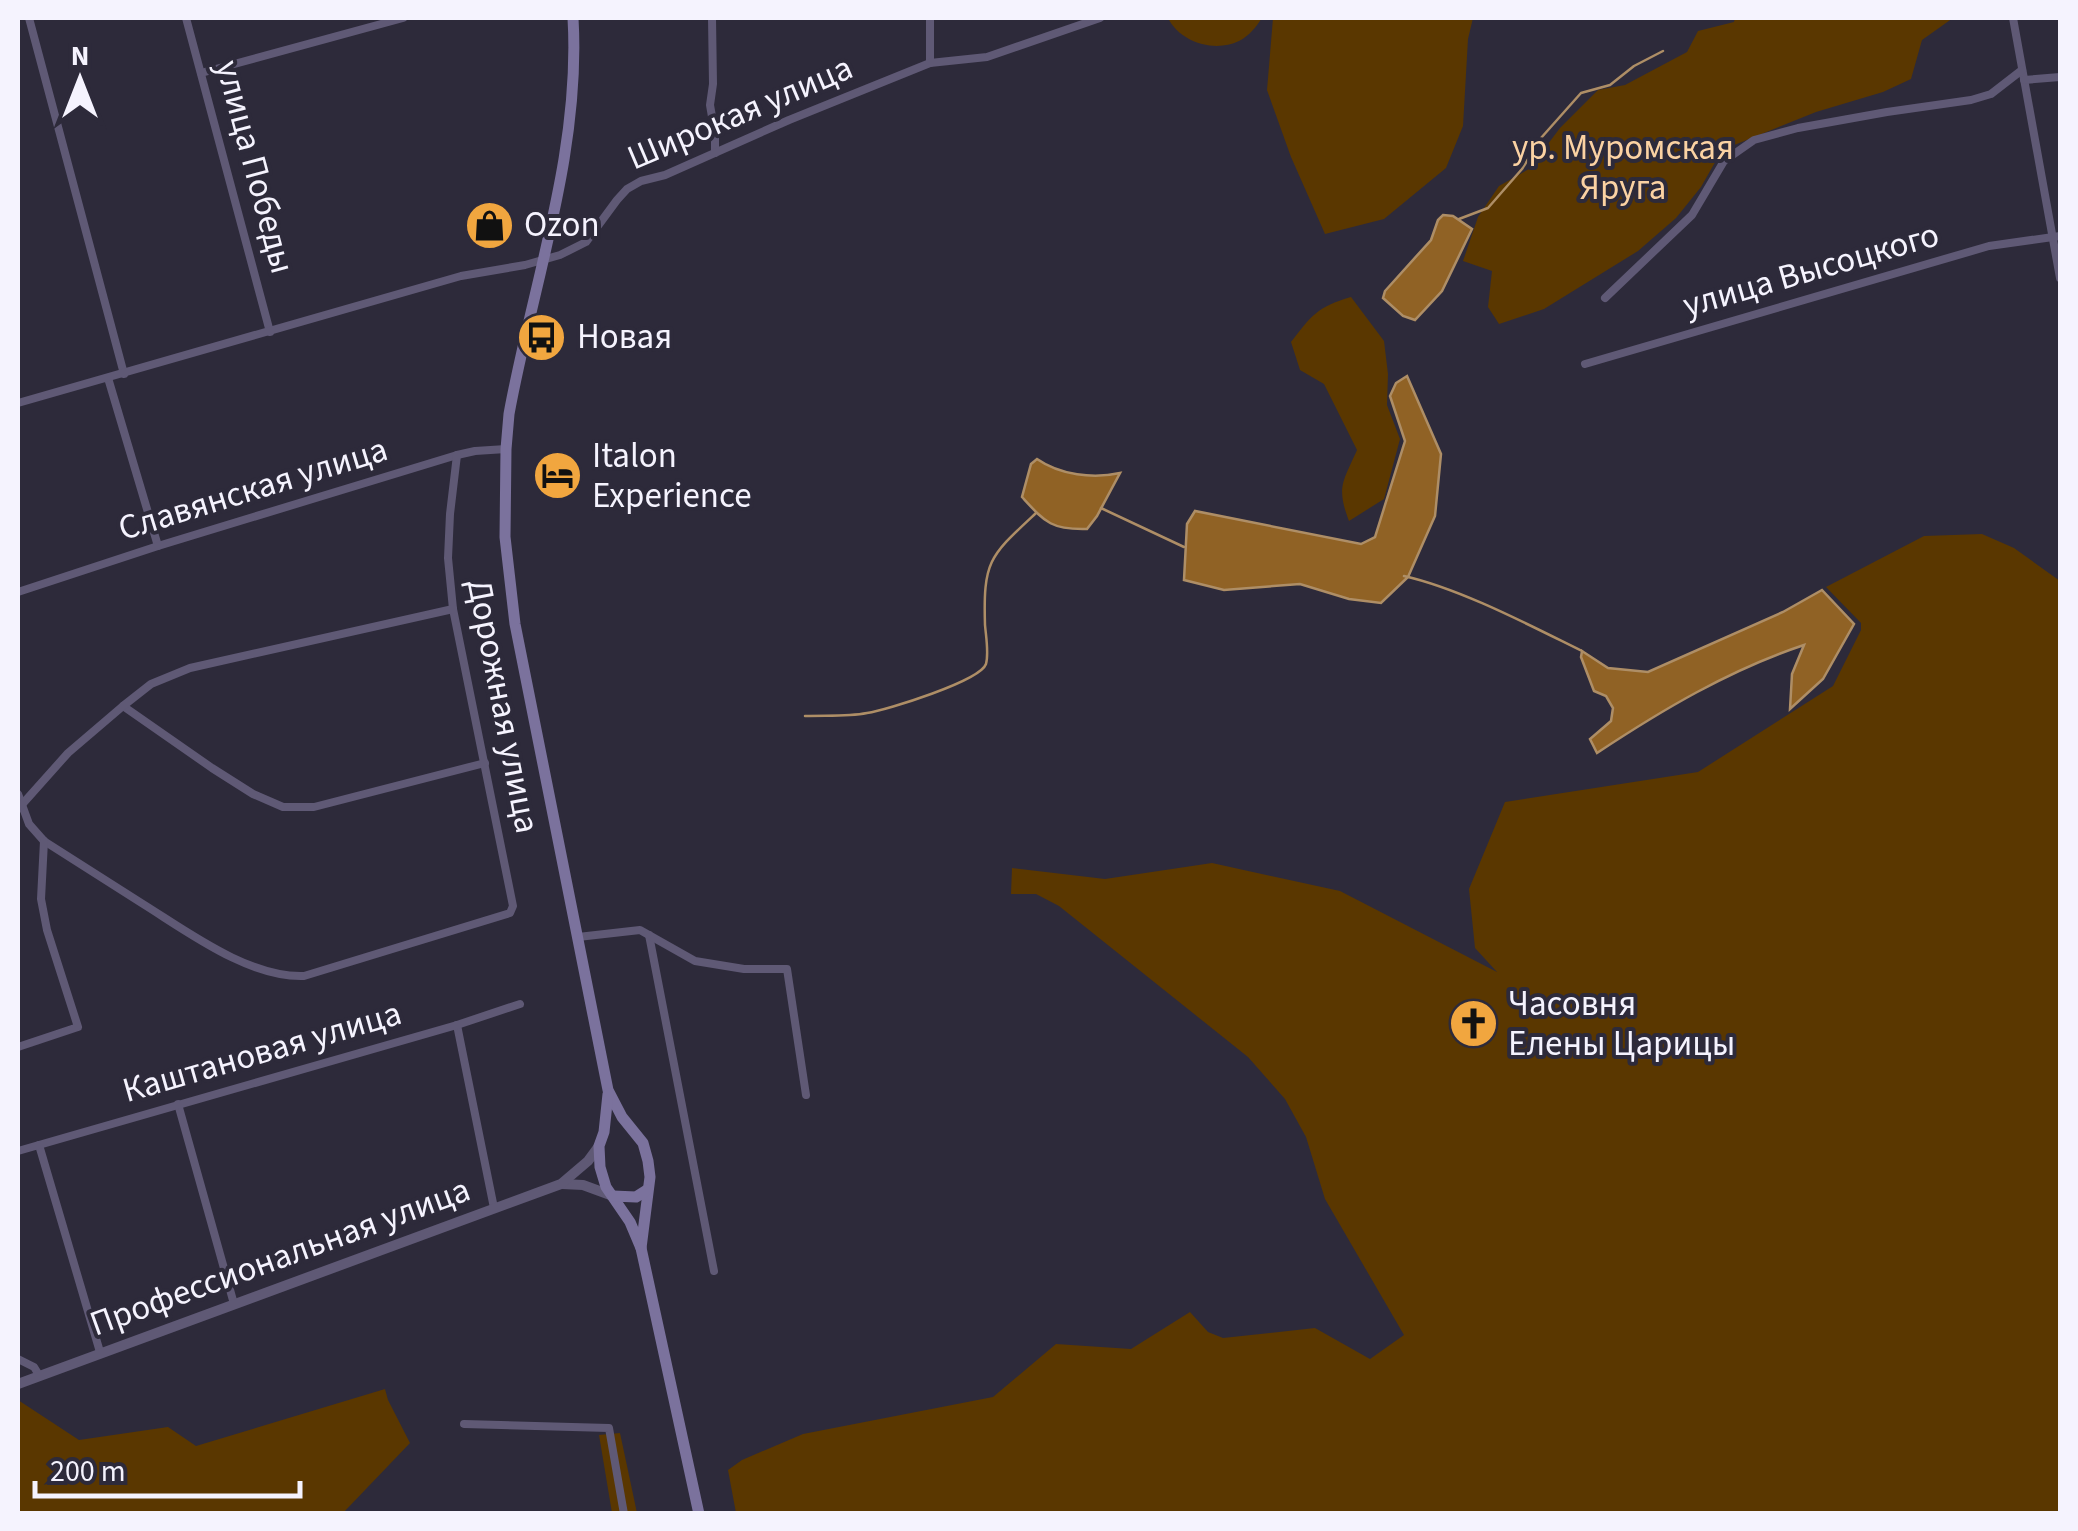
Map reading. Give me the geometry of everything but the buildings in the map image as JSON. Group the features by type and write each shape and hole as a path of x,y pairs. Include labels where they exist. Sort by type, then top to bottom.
{"main road":[{"path":"573,18 572,108 509,414 506,537 514,624 608,1090 645,1148 650,1177 641,1248"},
{"path":"608,1090 599,1146 602,1175 641,1248 699,1514"},
{"path":"599,1146 614,1132 636,1134"},
{"path":"613,1196 636,1197 647,1190"}],"street":[{"path":"30,18 124,374"},
{"name":"улица Победы","path":"186,18 270,332"},
{"path":"201,74 403,18"},
{"path":"712,18 710,105 715,153"},
{"path":"930,18 930,63"},
{"name":"Широкая улица","path":"18,403 462,276 542,261 586,242 628,189 641,181 930,63 987,58 1100,18"},
{"path":"2013,18 2057,236 2060,278"},
{"path":"1604,298 1692,214 1724,161 1754,140 1833,122 1972,100 1991,94 2022,70"},
{"path":"2024,80 2060,77"},
{"name":"улица Высоцкого","path":"1585,364 1989,246 2057,236"},
{"path":"108,378 158,546"},
{"name":"Славянская улица","path":"18,588 457,455 506,449"},
{"name":"Дорожная улица","path":"44,840 233,958 288,976 304,976 510,914 513,906 453,609 448,558 457,455"},
{"path":"20,806 68,753 152,684 190,668 453,609"},
{"path":"123,706 212,768 283,807 314,808 485,763"},
{"path":"18,794 29,824 44,840 41,899 78,1027 18,1048"},
{"path":"578,936 640,930 696,961 744,969 786,969 806,1095"},
{"path":"649,935 714,1271"},
{"name":"Каштановая улица","path":"18,1151 456,1026 520,1004"},
{"path":"456,1026 494,1208"},
{"path":"178,1104 234,1304"},
{"path":"39,1145 100,1352"},
{"path":"562,1184 599,1146"},
{"path":"562,1184 583,1185 613,1196"},
{"name":"Профессиональная улица","path":"18,1384 562,1184"},
{"path":"18,1359 34,1366 39,1374"},
{"path":"464,1424 609,1428 624,1514"}],"green space":[{"path":"1168,18 1262,18 1243,39 1219,46 1189,39"},
{"path":"1273,18 1473,18 1468,39 1463,126 1446,168 1384,219 1325,234 1267,90"},
{"name":"ур. Муромская Яруга","path":"1735,18 1953,18 1922,40 1911,79 1722,150 1701,187 1676,218 1638,251 1544,309 1499,324 1488,307 1492,271 1463,261 1478,217 1499,186 1529,169 1560,128 1598,90 1625,85 1687,52 1698,31 1734,22"},
{"path":"1351,297 1384,341 1387,405 1400,439 1384,499 1349,521 1343,485 1357,450 1324,384 1300,370 1291,342 1316,313"},
{"path":"1982,534 2014,548 2060,581 2060,1513 736,1513 728,1470 742,1460 803,1434 993,1397 1056,1344 1131,1349 1190,1312 1208,1332 1223,1338 1315,1328 1370,1359 1404,1335 1325,1199 1306,1137 1285,1099 1248,1057 1059,906 1036,894 1011,894 1012,868 1105,879 1212,863 1340,891 1497,972 1475,948 1469,889 1505,802 1698,772 1833,686 1861,623 1826,587 1924,536"},
{"path":"385,1389 410,1443 343,1513 18,1513 18,1400 79,1440 168,1427 196,1446"},
{"path":"620,1433 637,1513 612,1513 599,1435"}],"shaded area":[{"path":"1443,215 1453,216 1472,229 1442,291 1415,320 1403,316 1383,298 1431,240"},
{"path":"1407,376 1441,454 1435,516 1408,577 1381,603 1349,599 1300,584 1224,590 1184,580 1187,524 1195,511 1361,544 1375,537 1405,441 1390,396 1396,383"},
{"path":"1037,459 1077,474 1120,473 1087,529 1050,523 1022,497 1031,464"},
{"path":"1822,590 1854,624 1823,679 1790,709 1792,674 1804,645 1697,692 1597,753 1590,739 1611,721 1613,708 1606,696 1594,691 1582,651 1608,668 1648,672 1783,612"}],"waterway":[{"path":"1459,219 1488,208 1581,93 1610,85 1634,66 1663,51"},
{"path":"1101,508 1184,547"},
{"path":"805,716 878,711 932,694 980,671 987,655 988,572 999,550 1036,513"},
{"path":"1404,576 1471,599 1582,651"}],"place":[{"name":"Ozon","path":"489,225"},
{"name":"Новая","path":"542,337"},
{"name":"Italon Experience","path":"557,476"},
{"name":"Часовня Елены Царицы","path":"1473,1024"}]}
